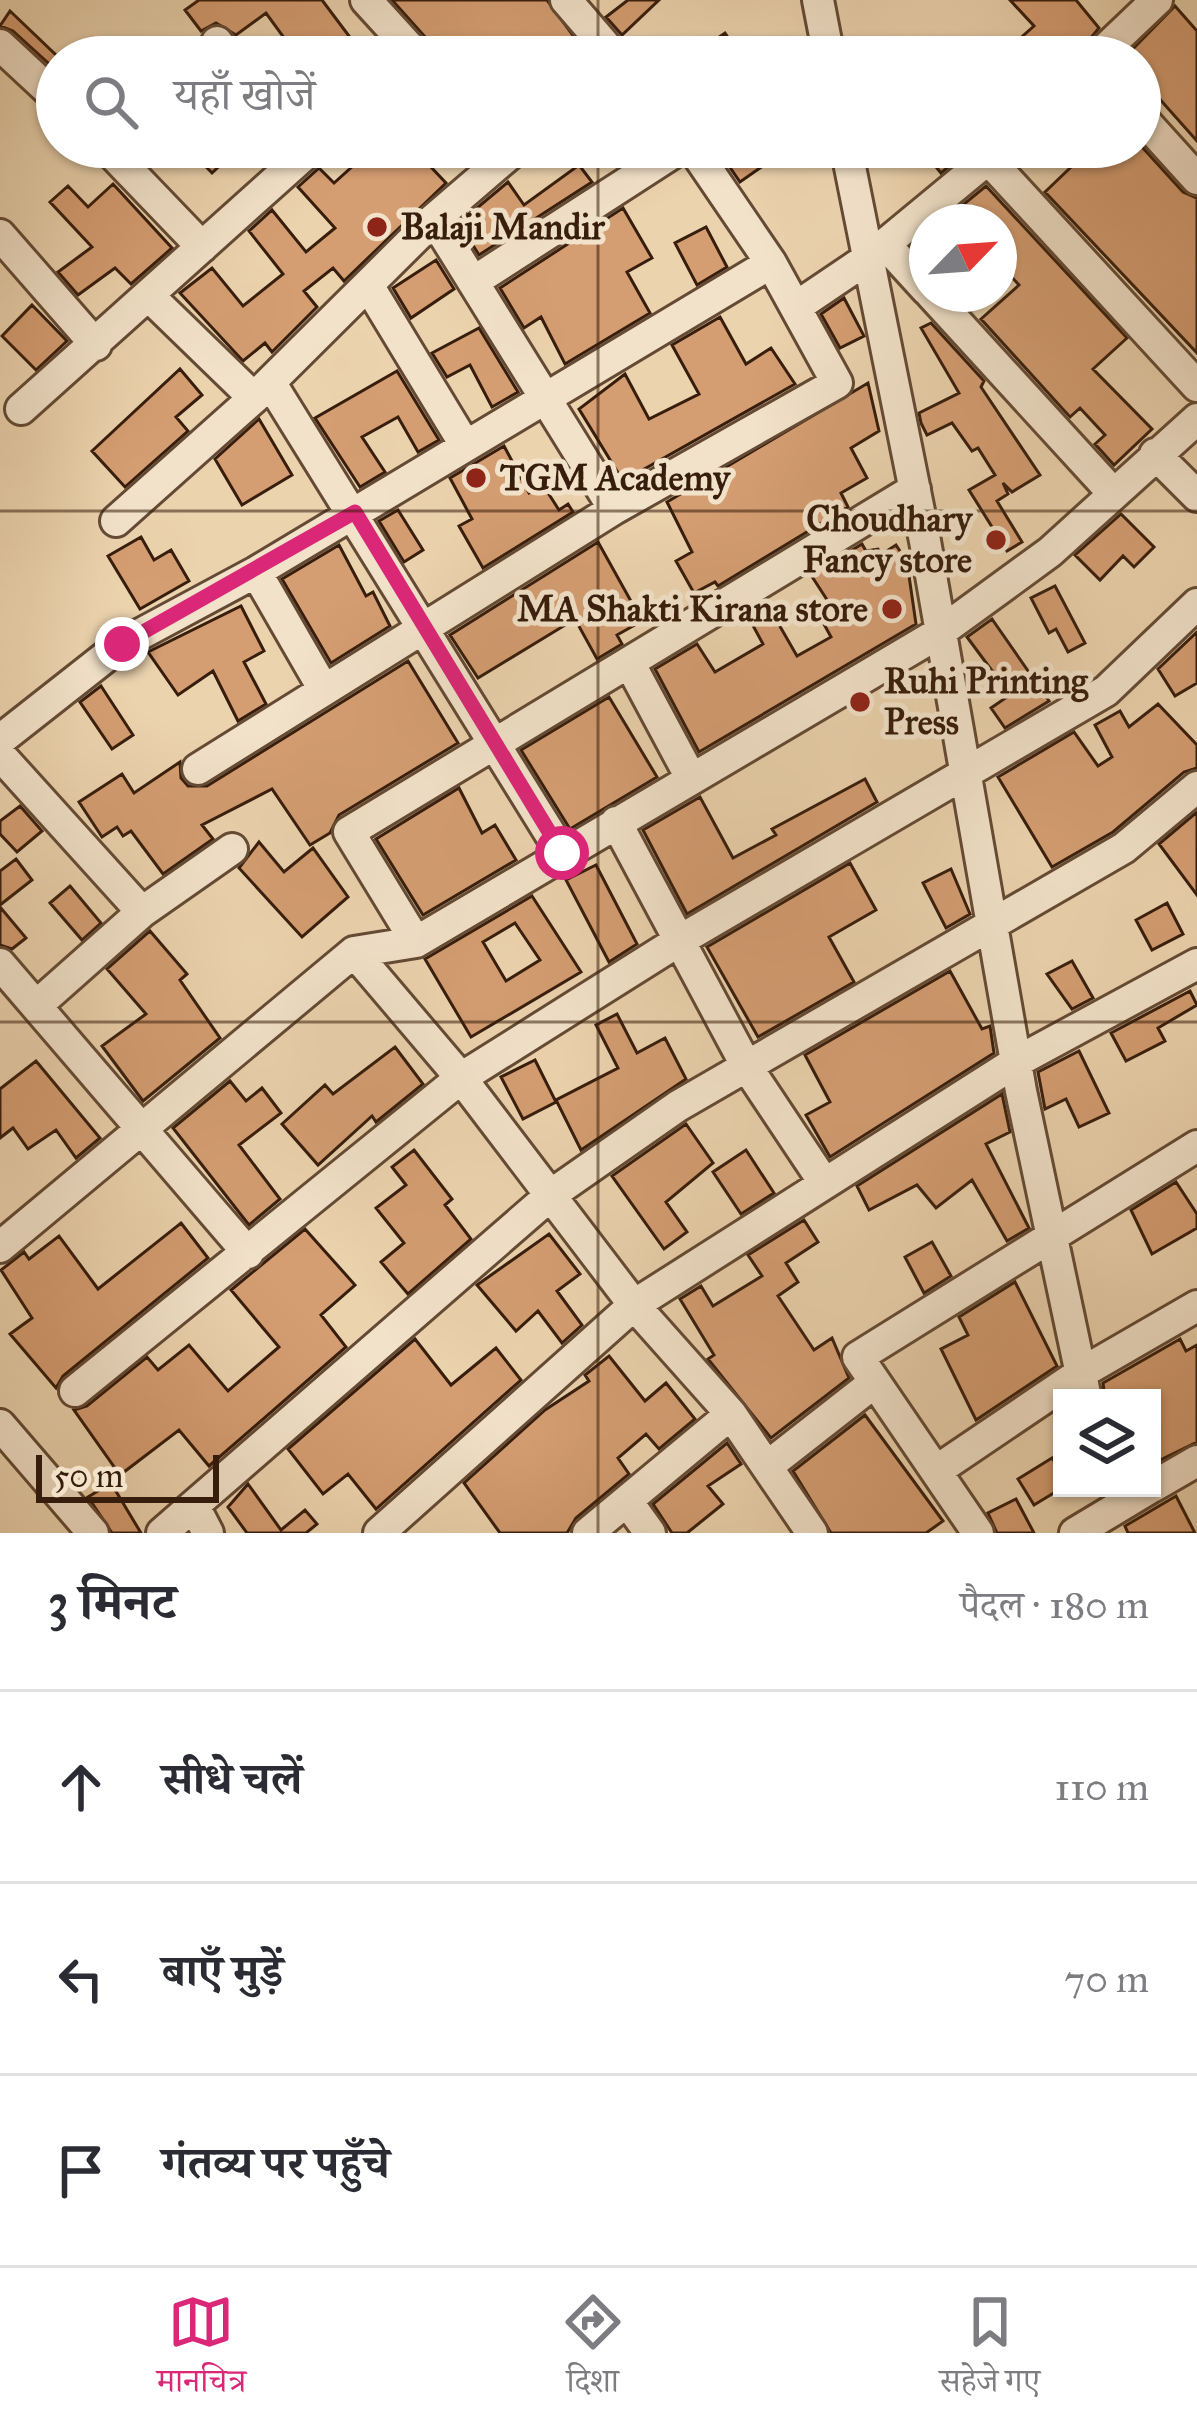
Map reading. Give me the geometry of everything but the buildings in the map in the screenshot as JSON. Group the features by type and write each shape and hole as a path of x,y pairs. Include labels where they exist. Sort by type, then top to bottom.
{"street":[{"path":"366,0 396,36"},
{"path":"566,0 597,36"},
{"path":"818,0 825,36"},
{"path":"1119,36 1157,0"},
{"path":"0,45 36,78"},
{"path":"1161,139 1197,178"},
{"path":"126,168 202,247"},
{"path":"22,410 151,298 284,168"},
{"path":"116,521 262,390 488,168"},
{"path":"473,282 649,168"},
{"path":"198,769 614,508 838,383 771,262 706,168"},
{"path":"852,168 876,252 1016,1062 1084,1385"},
{"path":"796,307 876,252 977,168"},
{"path":"1008,168 1197,386"},
{"path":"434,219 614,508"},
{"path":"0,235 96,345"},
{"path":"876,252 909,277"},
{"path":"0,740 122,644 256,572 771,262"},
{"path":"368,285 465,445"},
{"path":"151,298 262,390 355,512 562,853"},
{"path":"947,312 1113,493"},
{"path":"0,1247 354,952 416,942 939,633 1050,552 1197,419"},
{"path":"1155,454 1197,496"},
{"path":"416,942 349,832 915,489"},
{"path":"256,572 324,690"},
{"path":"76,1391 460,1078 677,942 1106,692 1197,604"},
{"path":"630,664 691,778"},
{"path":"0,755 142,912"},
{"path":"162,1533 201,1520 552,1194 678,1106 1124,848 1197,787"},
{"path":"616,822 747,1067 823,1181"},
{"path":"36,1006 142,912 232,850"},
{"path":"354,952 460,1078 634,1305 731,1414 812,1533"},
{"path":"0,964 248,1253"},
{"path":"379,1533 634,1305 1016,1062 1197,964"},
{"path":"978,1533 858,1357 1197,1146"},
{"path":"936,1471 1084,1385 1197,1306"},
{"path":"769,1465 875,1382"},
{"path":"588,1533 731,1414"},
{"path":"0,1425 92,1533"},
{"path":"1161,1482 1197,1461"},
{"path":"627,1501 650,1533"},
{"path":"1076,1533 1110,1511"}],"place":[{"name":"Balaji Mandir","path":"377,227"},
{"name":"TGM Academy","path":"476,478"},
{"name":"Choudhary Fancy store","path":"996,540"},
{"name":"MA Shakti Kirana store","path":"892,609"},
{"name":"Ruhi Printing Press","path":"860,702"}],"route":[{"path":"122,644 355,512 562,853"}]}
